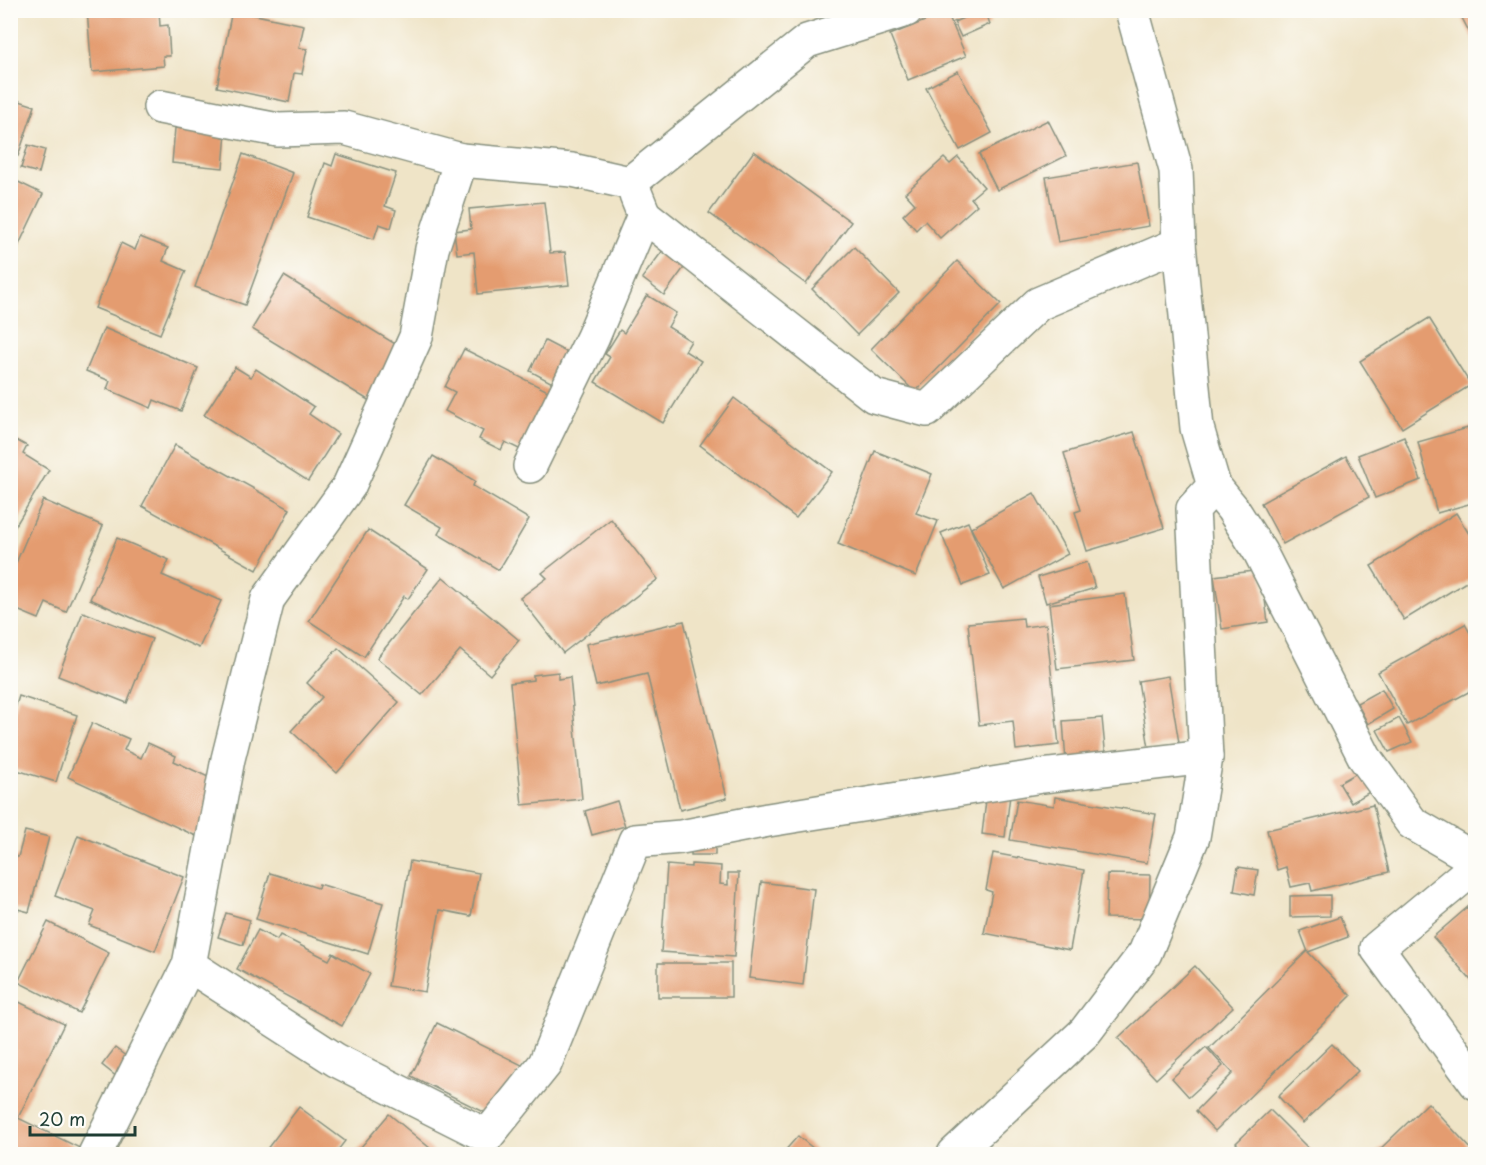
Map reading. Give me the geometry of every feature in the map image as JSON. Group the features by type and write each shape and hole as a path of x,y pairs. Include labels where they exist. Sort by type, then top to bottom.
{"street":[{"path":"630,183 807,41 906,10"},
{"path":"1132,10 1176,170 1179,244 1197,428 1214,486 1232,508 1260,552 1365,758 1412,823 1476,860"},
{"path":"160,107 278,130 344,128 460,160 572,170 630,183"},
{"path":"95,1155 189,965 228,759 268,599 349,486 416,337 432,249 460,160"},
{"path":"630,183 644,215 874,396 927,410 1038,304 1179,244"},
{"path":"530,466 593,337 644,215"},
{"path":"954,1155 1085,1032 1146,953 1192,837 1206,757 1193,510 1214,486"},
{"path":"189,965 336,1059 487,1136 545,1064 635,841 681,837 768,820 1042,776 1206,757"},
{"path":"1476,866 1377,948 1476,1083"}],"building":[{"path":"87,10 159,10 160,26 168,25 170,56 163,56 164,66 92,72"},
{"path":"232,10 304,25 299,48 307,49 302,74 294,73 289,102 217,87"},
{"path":"966,10 985,10 990,24 961,37 954,22 968,16"},
{"path":"1466,10 1476,10 1476,45 1460,14"},
{"path":"947,12 966,56 908,80 890,35"},
{"path":"958,71 992,133 960,150 926,88"},
{"path":"10,98 35,106 18,156 10,153"},
{"path":"1048,120 1066,156 997,190 979,154"},
{"path":"175,128 226,133 223,168 172,163"},
{"path":"28,145 45,150 39,173 21,168"},
{"path":"754,151 851,222 806,284 709,213"},
{"path":"243,154 293,173 245,305 195,287"},
{"path":"336,154 396,173 385,206 396,210 391,228 379,224 374,239 307,217 325,163 332,166"},
{"path":"958,157 984,187 971,198 977,205 940,238 925,221 916,230 903,215 915,204 905,193 944,158 950,164"},
{"path":"1137,162 1149,226 1058,242 1046,177"},
{"path":"10,178 43,194 15,253 10,251"},
{"path":"544,202 550,253 565,252 569,285 478,294 474,252 457,254 454,231 471,229 469,209"},
{"path":"140,237 168,248 163,261 186,271 160,334 95,308 121,243 135,250"},
{"path":"667,245 689,261 664,295 642,278"},
{"path":"854,247 899,293 857,335 812,289"},
{"path":"957,261 1001,304 915,392 871,349"},
{"path":"284,276 397,345 378,406 252,329"},
{"path":"647,295 676,313 668,327 691,341 685,351 701,361 663,423 595,382 610,357 605,354 620,330 624,333"},
{"path":"1429,318 1471,385 1402,428 1360,361"},
{"path":"104,328 198,368 181,411 154,400 151,408 107,389 110,381 86,371"},
{"path":"545,341 572,355 556,385 530,371"},
{"path":"464,349 554,394 525,452 505,442 501,450 479,439 483,431 445,411 455,392 445,387"},
{"path":"235,367 251,377 256,369 314,407 309,414 338,434 308,481 204,415"},
{"path":"734,398 832,472 796,518 700,445"},
{"path":"1475,426 1476,502 1437,513 1418,442"},
{"path":"1134,432 1164,528 1087,551 1075,512 1081,510 1064,453"},
{"path":"10,437 27,446 23,454 49,470 10,535"},
{"path":"1404,437 1421,480 1375,498 1358,455"},
{"path":"175,445 290,509 257,570 142,506"},
{"path":"875,451 932,474 916,513 938,521 916,576 838,544"},
{"path":"433,456 475,481 473,486 529,519 499,570 438,534 442,527 404,505"},
{"path":"1346,456 1369,497 1283,544 1261,503"},
{"path":"1034,493 1068,554 1004,589 971,528"},
{"path":"43,500 103,526 66,612 46,603 39,619 10,607 16,590 10,588 10,577"},
{"path":"1456,513 1476,545 1476,576 1404,620 1371,566"},
{"path":"611,519 658,579 563,653 520,598 547,578 542,573"},
{"path":"968,522 990,575 963,585 941,533"},
{"path":"368,530 428,569 408,599 404,596 364,657 309,621"},
{"path":"117,538 169,560 162,575 221,601 199,648 90,599"},
{"path":"1087,562 1095,588 1046,603 1038,577"},
{"path":"1261,570 1268,622 1222,629 1214,576"},
{"path":"443,577 519,640 490,675 460,650 422,695 377,658"},
{"path":"1125,594 1134,660 1057,669 1049,604"},
{"path":"83,612 152,639 127,703 58,676"},
{"path":"1023,618 1024,627 1046,624 1059,745 1016,750 1013,721 979,725 968,623"},
{"path":"684,621 727,798 680,810 647,674 596,686 586,644"},
{"path":"1465,624 1476,644 1476,688 1407,725 1378,672"},
{"path":"338,648 399,702 337,773 291,731 322,697 307,683"},
{"path":"558,672 558,679 570,677 582,799 522,805 510,683 533,680 533,675"},
{"path":"1168,676 1179,743 1149,748 1138,681"},
{"path":"1382,689 1393,709 1368,724 1357,703"},
{"path":"19,696 77,715 56,782 10,768 10,724"},
{"path":"1102,718 1106,759 1066,762 1063,721"},
{"path":"1399,718 1412,742 1389,752 1377,730"},
{"path":"92,723 129,739 124,750 141,758 148,743 176,756 174,761 221,783 196,836 68,777"},
{"path":"1362,770 1373,790 1351,803 1339,783"},
{"path":"987,792 1010,795 1005,837 982,834"},
{"path":"1055,797 1156,814 1147,863 1010,840 1017,800 1054,806"},
{"path":"617,801 625,826 592,835 585,811"},
{"path":"1373,805 1389,872 1312,891 1310,883 1291,887 1286,867 1277,870 1267,830"},
{"path":"25,831 49,837 29,912 10,907 10,855 18,857"},
{"path":"78,835 184,877 155,951 89,925 95,911 55,896"},
{"path":"691,842 715,842 715,855 691,855"},
{"path":"993,853 1084,870 1070,950 984,933 992,892 986,890"},
{"path":"410,861 479,873 471,916 440,910 425,992 388,986"},
{"path":"691,864 721,866 720,884 728,885 728,873 739,873 734,957 661,952 667,865 691,867"},
{"path":"1238,867 1258,870 1254,895 1234,891"},
{"path":"270,873 318,888 319,884 383,903 368,954 256,919"},
{"path":"1107,874 1150,875 1149,919 1106,918"},
{"path":"761,882 814,889 803,985 749,978"},
{"path":"1330,895 1330,916 1290,917 1290,896"},
{"path":"1469,906 1476,913 1476,986 1433,937"},
{"path":"226,913 250,920 243,945 218,937"},
{"path":"1340,917 1348,937 1308,952 1300,931"},
{"path":"48,922 109,953 79,1013 18,982"},
{"path":"258,930 277,940 280,935 329,960 333,953 370,974 342,1026 237,969"},
{"path":"1307,951 1351,996 1215,1131 1196,1111 1233,1073 1209,1048"},
{"path":"658,963 731,963 731,997 658,997"},
{"path":"1195,966 1233,1007 1156,1079 1118,1038"},
{"path":"13,999 64,1024 18,1118 88,1152 87,1154 10,1154 10,1005"},
{"path":"437,1023 522,1065 496,1118 411,1076"},
{"path":"1332,1044 1358,1071 1303,1123 1278,1096"},
{"path":"1206,1047 1223,1066 1189,1097 1172,1078"},
{"path":"115,1048 135,1063 122,1081 102,1065"},
{"path":"1428,1103 1475,1153 1375,1154"},
{"path":"299,1107 345,1141 335,1154 263,1154"},
{"path":"1270,1110 1314,1154 1247,1154 1236,1143"},
{"path":"389,1114 437,1154 355,1154"},
{"path":"798,1136 820,1154 782,1154"}]}
